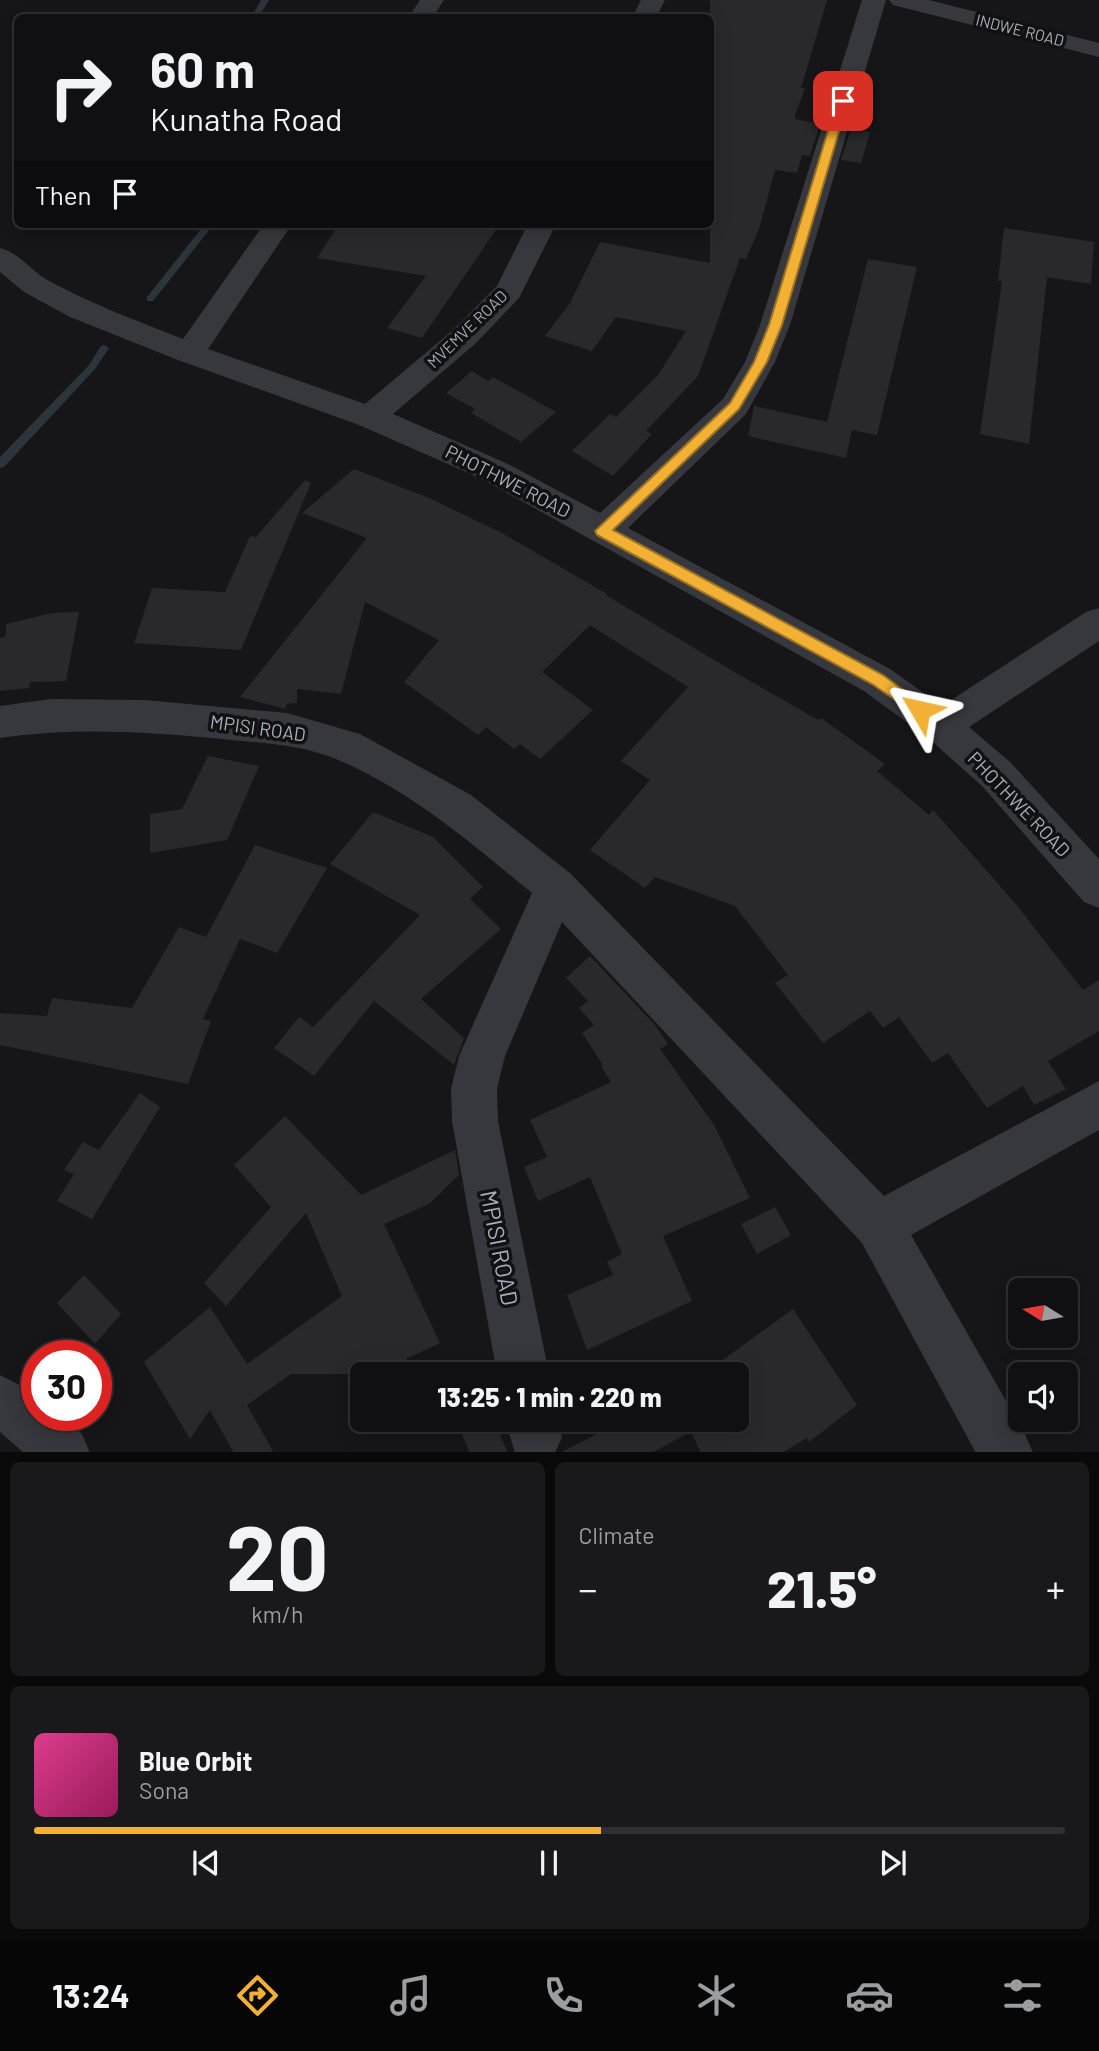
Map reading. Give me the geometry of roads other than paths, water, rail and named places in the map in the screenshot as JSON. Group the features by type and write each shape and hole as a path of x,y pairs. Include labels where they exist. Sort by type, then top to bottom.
{"street":[{"path":"603,531 735,406 760,362 775,325 874,0"},
{"name":"INDWE ROAD","path":"901,0 1099,50"},
{"path":"189,353 275,228"},
{"name":"MVEMVE ROAD","path":"370,417 464,337 509,291 540,228"},
{"name":"PHOTHWE ROAD","path":"0,257 34,285 81,310 189,353 370,417 494,471 877,680 941,726 996,774 1099,889"},
{"path":"941,726 1099,622"},
{"name":"MPISI ROAD","path":"0,722 51,715 145,716 247,724 319,737 346,746 457,807 556,887 879,1226 1006,1452"},
{"name":"MPISI ROAD","path":"521,1362 475,1121 474,1089 482,1056 556,887"},
{"path":"879,1226 1099,1104"},
{"path":"0,1401 28,1419 63,1452"}],"waterway":[{"path":"256,14 265,0"},
{"path":"150,299 207,228"},
{"path":"0,464 92,367 104,348"}]}
